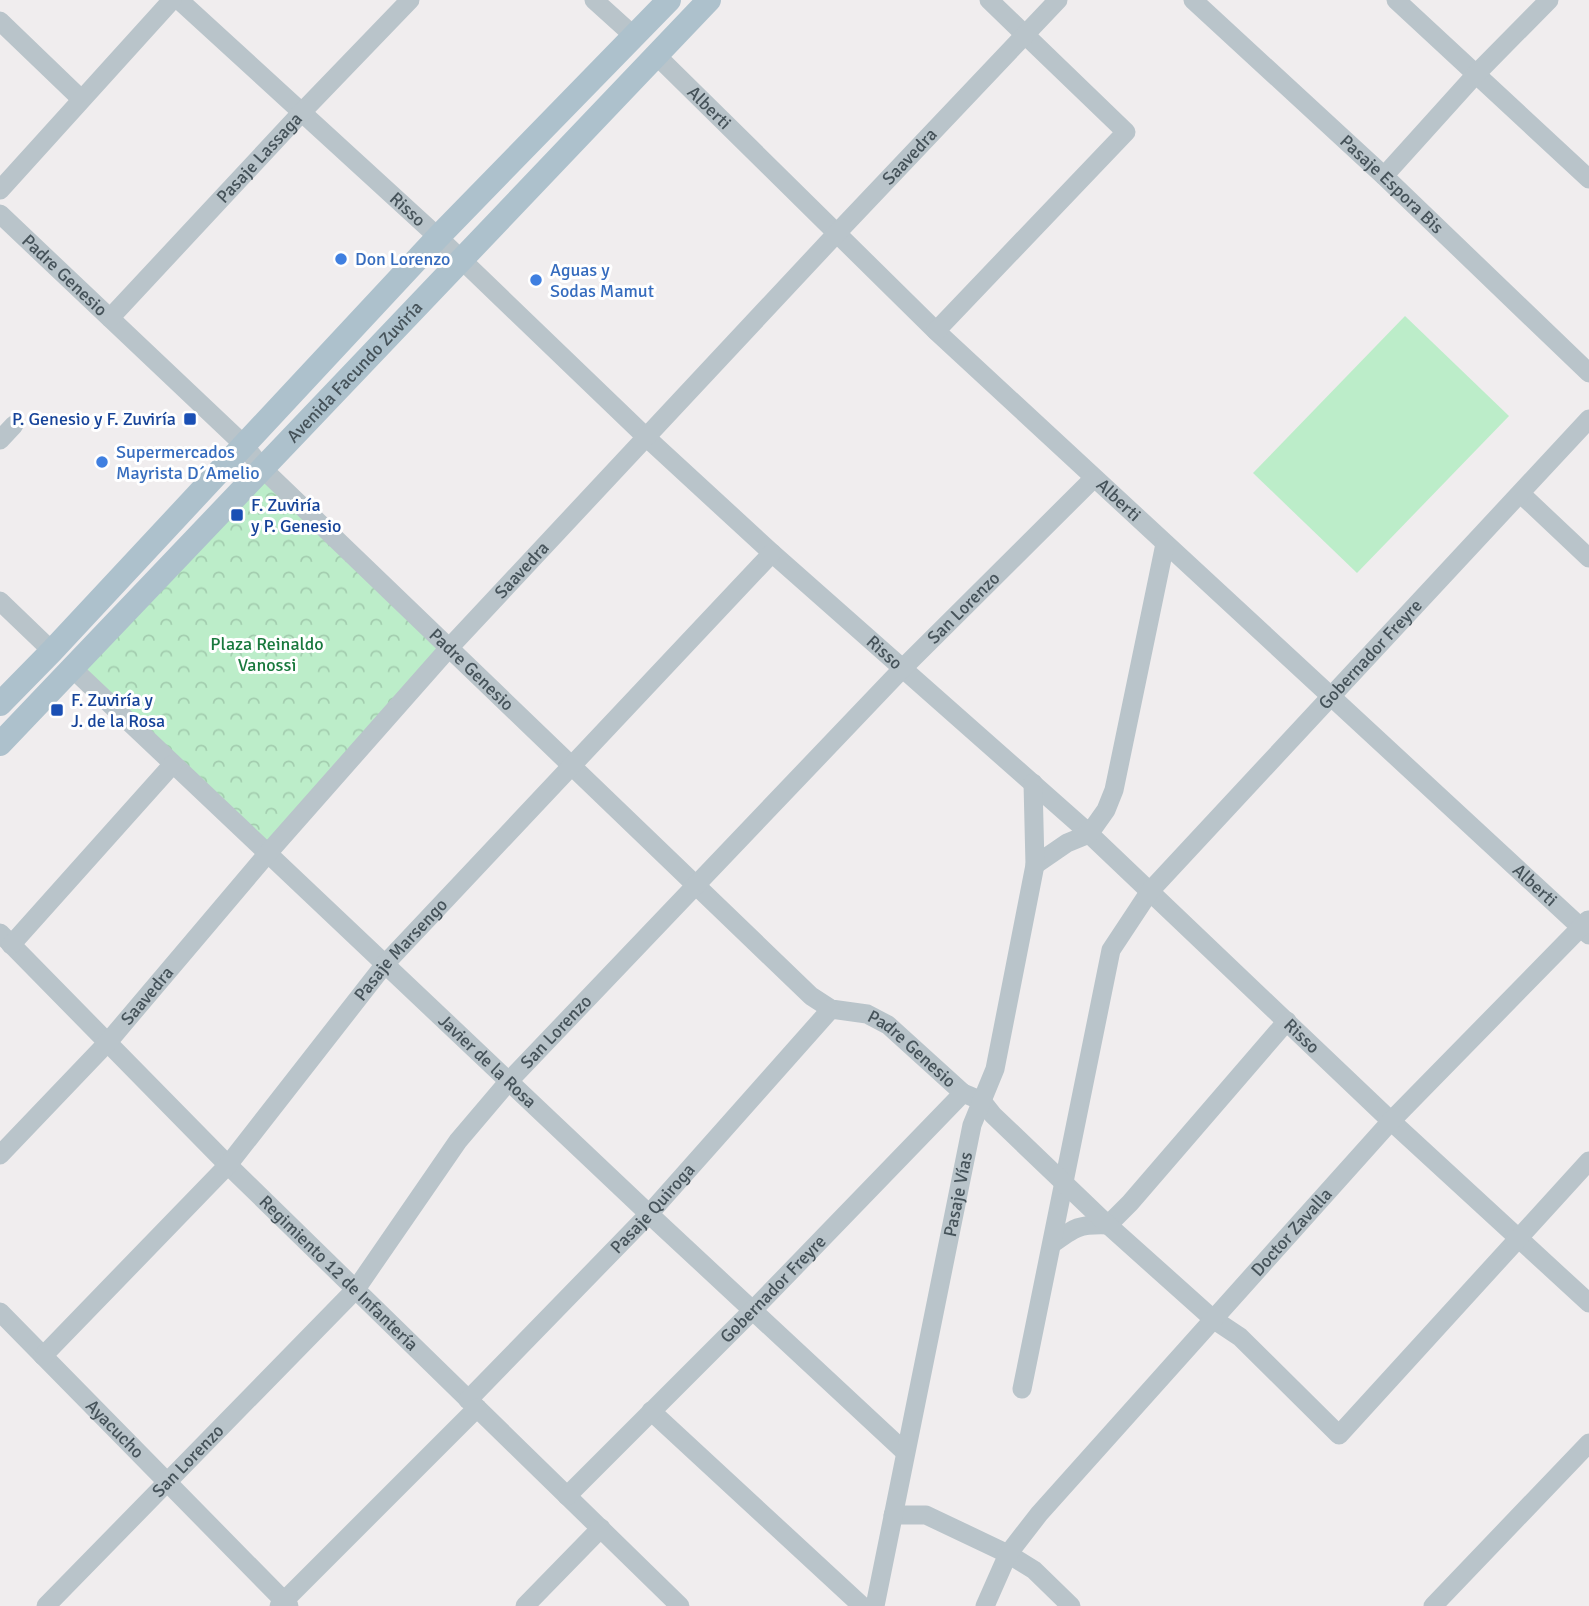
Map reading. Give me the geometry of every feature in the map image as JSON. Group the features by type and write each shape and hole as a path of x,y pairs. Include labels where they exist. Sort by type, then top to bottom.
{"main road":[{"name":"Avenida Facundo Zuviría","path":"0,704 438,237 669,0"},
{"name":"Avenida Facundo Zuviría","path":"0,744 709,0"}],"street":[{"path":"0,190 172,0"},
{"name":"Risso","path":"179,0 438,237 646,437 772,553 1089,834 1391,1121 1589,1303"},
{"name":"Pasaje Lassaga","path":"110,318 302,112 411,0"},
{"path":"594,0 635,37"},
{"path":"936,331 1126,132 989,0"},
{"name":"Saavedra","path":"0,1155 108,1042 268,853 449,648 1058,0"},
{"name":"Pasaje Espora Bis","path":"1194,0 1384,176 1589,373"},
{"path":"1396,0 1589,179"},
{"path":"1384,176 1477,73 1549,0"},
{"path":"0,21 81,99"},
{"name":"Alberti","path":"656,55 836,234 1093,479 1586,927"},
{"name":"Padre Genesio","path":"0,214 243,444 263,469 811,996 831,1009 867,1014 888,1025 963,1093"},
{"name":"Gobernador Freyre","path":"1150,891 1589,419"},
{"path":"0,440 14,425"},
{"name":"San Lorenzo","path":"46,1606 356,1289 458,1140 509,1081 903,668 1093,479"},
{"path":"1521,494 1589,558"},
{"path":"1035,865 1067,843 1089,834 1106,810 1114,790 1165,544"},
{"name":"Pasaje Marsengo","path":"43,1356 228,1166 385,964 772,553"},
{"path":"0,601 52,651"},
{"name":"Javier de la Rosa","path":"72,668 649,1214 905,1452"},
{"path":"6,939 173,764"},
{"name":"Pasaje Vías","path":"875,1606 972,1125 995,1069 1035,865 1033,783"},
{"path":"1022,1389 1111,950 1150,891"},
{"name":"Doctor Zavalla","path":"1008,1554 1039,1514 1391,1121 1586,927"},
{"name":"Regimiento 12 de Infantería","path":"6,939 228,1166 680,1606"},
{"name":"Pasaje Quiroga","path":"284,1604 649,1214 831,1009"},
{"path":"1052,1244 1084,1224 1108,1225 1139,1193 1287,1021"},
{"path":"963,1093 982,1101 993,1115 1108,1225 1213,1319 1240,1336 1339,1435 1589,1161"},
{"name":"Gobernador Freyre","path":"567,1496 753,1310 963,1093"},
{"name":"Ayacucho","path":"0,1312 284,1604"},
{"path":"651,1411 862,1606"},
{"path":"1436,1605 1589,1443"},
{"path":"893,1515 926,1515 1008,1554 1034,1570 1071,1606"},
{"path":"525,1606 600,1528"},
{"path":"985,1606 1008,1554"}],"green space":[{"path":"1405,316 1509,416 1357,573 1253,473"},
{"name":"Plaza Reinaldo Vanossi","path":"263,472 446,648 267,848 78,669"}],"place":[{"name":"Don Lorenzo","path":"341,259"},
{"name":"Aguas y Sodas Mamut","path":"536,280"},
{"name":"P. Genesio y F. Zuviría","path":"190,419"},
{"name":"Supermercados Mayrista D´Amelio","path":"102,462"},
{"name":"F. Zuviría y P. Genesio","path":"237,515"},
{"name":"F. Zuviría y J. de la Rosa","path":"57,710"}]}
